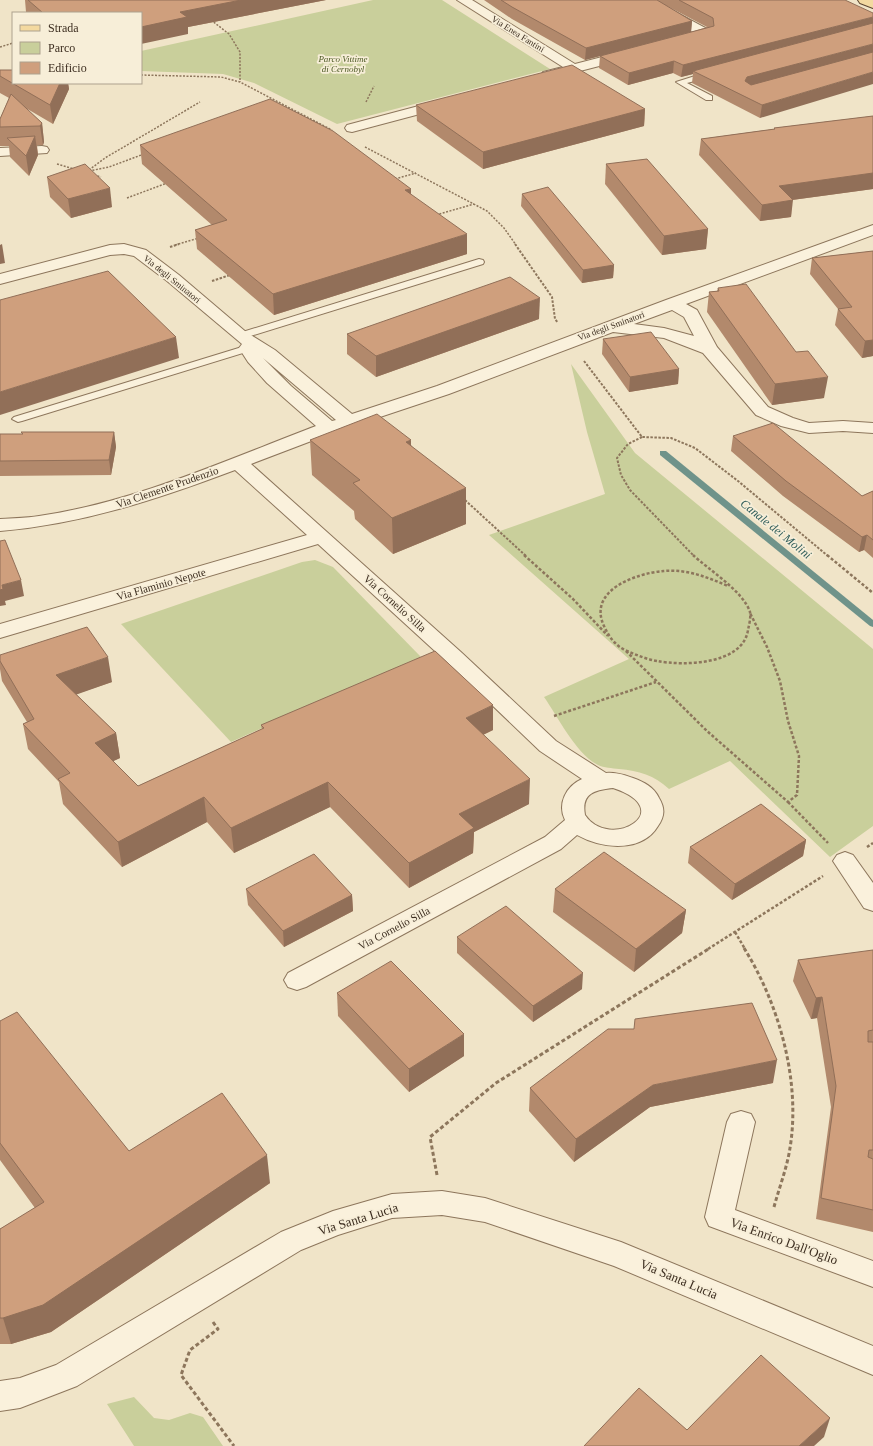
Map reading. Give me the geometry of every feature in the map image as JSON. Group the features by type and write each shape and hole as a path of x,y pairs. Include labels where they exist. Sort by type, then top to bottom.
{"main road":[{"path":"864,0 873,4"}],"street":[{"name":"Via Enea Fantini","path":"463,0 572,68"},
{"path":"644,0 706,34 691,38"},
{"path":"535,79 639,51"},
{"path":"352,128 459,99"},
{"path":"0,152 42,150"},
{"name":"Via degli Sminatori","path":"247,343 264,369 329,428 444,390 606,327 873,230"},
{"name":"Via degli Sminatori","path":"0,279 89,254 124,249 140,253 185,289 247,343 281,364 350,421"},
{"path":"672,303 678,318 709,349 762,411 787,422 845,436 864,437 873,434"},
{"path":"606,327 643,328 660,331 694,341 709,349"},
{"path":"264,369 281,364"},
{"path":"809,428 843,426 873,428"},
{"name":"Via Clemente Prudenzio","path":"0,525 39,522 106,508 175,486 329,428"},
{"name":"Via Cornelio Silla","path":"239,463 455,658 548,746 602,781"},
{"name":"Via Flaminio Nepote","path":"0,631 322,537"},
{"name":"Via Cornelio Silla","path":"297,980 553,843 586,828 607,838 621,838 633,835 643,830 651,822 654,813 652,804 639,788 621,782 602,781 585,786 579,791 548,746"},
{"path":"579,791 571,806 573,814 586,828"},
{"path":"846,861 873,902"},
{"name":"Via Enrico Dall'Oglio","path":"740,1122 719,1217 873,1274"},
{"name":"Via Santa Lucia","path":"0,1396 20,1392 66,1376 291,1242 333,1224 392,1206 442,1203 485,1210 621,1255 873,1361"}],"lane":[{"path":"709,98 680,82 718,72"},
{"path":"18,419 247,343 479,262"}],"path":[{"path":"210,20 229,34 240,52 240,82"},
{"path":"0,47 12,43"},
{"path":"142,76 221,77 240,82 337,132"},
{"path":"87,172 105,158 200,102"},
{"path":"363,146 487,211 504,228 552,297 555,319 581,357 642,437"},
{"path":"42,150 59,166 75,169"},
{"path":"87,172 110,167 145,154"},
{"path":"87,172 101,177"},
{"path":"393,180 416,173"},
{"path":"127,198 171,182"},
{"path":"430,217 474,204"},
{"path":"167,248 205,237"},
{"path":"185,289 234,274"},
{"path":"788,802 797,795 799,781 799,756 788,721 780,681 767,647 750,612 742,599 690,553 633,493 622,476 617,458 628,444 642,437 671,438 695,448 738,481 873,593"},
{"path":"728,586 703,576 676,571 652,572 629,578 611,589 602,603 601,620 608,636 707,731 788,802 846,861"},
{"path":"624,650 649,661 675,665 703,663 730,654 741,645 749,636 750,612"},
{"path":"557,715 656,682"},
{"path":"442,1203 430,1137 496,1083 735,932 873,842"},
{"path":"735,932 758,968 781,1027 793,1096 790,1148 767,1235"},
{"path":"218,1329 190,1350 181,1375 234,1446"}],"green space":[{"name":"Parco Vittime di Cernobyl","path":"373,0 442,0 550,69 337,124 254,83 223,74 142,71 142,51"},
{"path":"571,364 635,453 873,649 873,826 830,857 730,761 669,789 658,780 646,774 600,766 582,753 544,697 629,659 489,535 605,494 587,432"},
{"path":"315,560 333,567 421,657 231,742 121,624 302,562"},
{"path":"134,1397 154,1418 169,1420 190,1413 203,1417 223,1446 134,1446 107,1404"}],"building":[{"path":"28,0 241,0 180,12 187,17 142,27 142,12 42,12"},
{"path":"501,0 657,0 692,21 586,48"},
{"path":"679,0 845,0 873,13 873,17 683,65 674,61 629,73 600,56 714,26 713,18"},
{"path":"873,23 873,44 747,77 745,81 751,85 873,52 873,72 762,105 693,71"},
{"path":"572,65 645,109 483,152 416,105"},
{"path":"0,70 12,70 12,83 0,76"},
{"path":"14,84 60,84 50,105"},
{"path":"11,94 42,123 40,126 0,127 0,119"},
{"path":"270,99 333,131 411,189 405,190 467,234 273,294 195,230 227,220 140,145"},
{"path":"873,116 873,173 779,186 793,200 762,205 701,139 775,129 774,128"},
{"path":"35,136 26,156 7,138"},
{"path":"647,159 708,229 664,236 606,164"},
{"path":"85,164 110,188 68,199 47,177"},
{"path":"548,187 614,265 583,270 522,194"},
{"path":"873,251 873,340 865,341 838,309 852,307 812,258"},
{"path":"108,271 176,337 0,392 0,300"},
{"path":"510,277 540,298 376,356 347,334"},
{"path":"746,284 796,352 808,351 828,377 775,384 709,292 719,291 718,288"},
{"path":"651,332 679,369 630,377 603,339"},
{"path":"377,414 411,440 406,442 466,488 392,518 353,483 360,480 310,440"},
{"path":"773,423 862,496 873,491 873,540 867,535 862,537 786,481 733,436"},
{"path":"21,432 114,432 109,460 0,461 0,434 23,434"},
{"path":"5,540 21,580 2,585 3,589 0,590 0,541"},
{"path":"87,627 108,657 56,675 116,733 95,743 138,786 264,728 261,725 435,651 493,705 466,718 530,779 459,814 474,828 409,863 328,782 231,828 204,797 118,842 58,779 70,773 23,724 34,719 0,661 0,655"},
{"path":"761,804 806,840 735,884 690,847"},
{"path":"604,852 686,910 636,949 555,889"},
{"path":"314,854 352,895 283,931 246,889"},
{"path":"506,906 583,973 533,1006 457,937"},
{"path":"873,950 873,1030 868,1031 868,1042 873,1042 873,1150 869,1150 868,1157 873,1159 873,1210 821,1198 836,1086 822,997 816,998 798,960"},
{"path":"391,961 464,1034 409,1069 337,993"},
{"path":"752,1003 777,1060 653,1085 576,1139 530,1088 608,1029 634,1029 635,1019"},
{"path":"17,1012 129,1151 222,1093 267,1155 43,1305 0,1318 0,1229 44,1202 0,1143 0,1021"},
{"path":"761,1355 830,1418 799,1446 584,1446 639,1388 687,1430"}],"waterway":[{"name":"Canale dei Molini","path":"663,453 873,624"}]}
